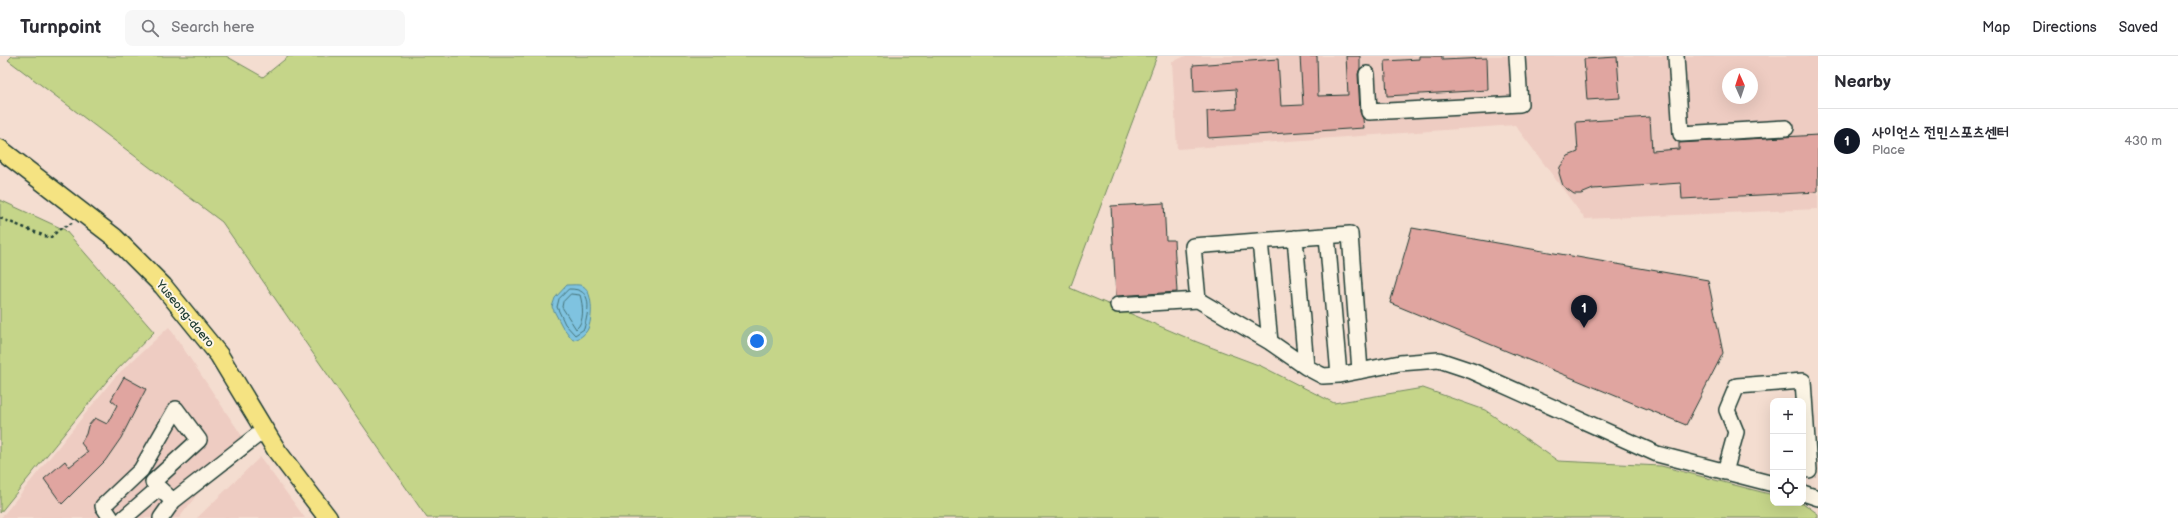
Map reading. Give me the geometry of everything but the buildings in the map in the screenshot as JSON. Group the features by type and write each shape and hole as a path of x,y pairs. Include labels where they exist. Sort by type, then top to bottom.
{"main road":[{"name":"Yuseong-daero","path":"0,148 114,238 163,286 219,355 264,430 328,518"}],"street":[{"path":"1367,74 1369,112 1520,104 1517,56"},
{"path":"1676,56 1681,134 1786,128"},
{"path":"1198,300 1193,246 1350,234 1360,371"},
{"path":"1327,236 1339,375"},
{"path":"1295,238 1306,367"},
{"path":"1260,241 1270,342"},
{"path":"1118,305 1198,300 1270,342 1306,367 1323,376 1339,375 1400,363 1439,360 1472,371 1657,454 1770,483"},
{"path":"1725,472 1736,432 1728,410 1737,386 1803,381 1809,470"},
{"path":"111,518 103,506 141,470 176,409 199,440 124,518"},
{"path":"162,518 173,501 264,430"},
{"path":"141,470 173,501"},
{"path":"1806,494 1818,498"}],"path":[{"path":"0,218 50,238 60,229 87,217"}],"shaded area":[{"path":"1185,56 1818,56 1818,209 1585,219 1515,125 1177,149 1172,62"},
{"path":"169,327 242,436 179,518 1,518 115,377"},
{"path":"260,457 305,518 197,518"}],"green space":[{"path":"12,56 226,56 263,77 289,56 1157,56 1070,288 1197,342 1261,366 1334,403 1423,388 1485,410 1558,461 1661,466 1770,494 1770,506 1806,505 1818,514 1818,518 427,518 222,222 8,60"},
{"path":"0,200 65,230 154,332 111,376 0,513"}],"water":[{"path":"567,285 583,286 587,289 591,301 591,316 588,328 581,336 573,340 562,326 552,307 555,298"}],"place":[{"name":"사이언스 전민스포츠센터","path":"1584,328"}]}
